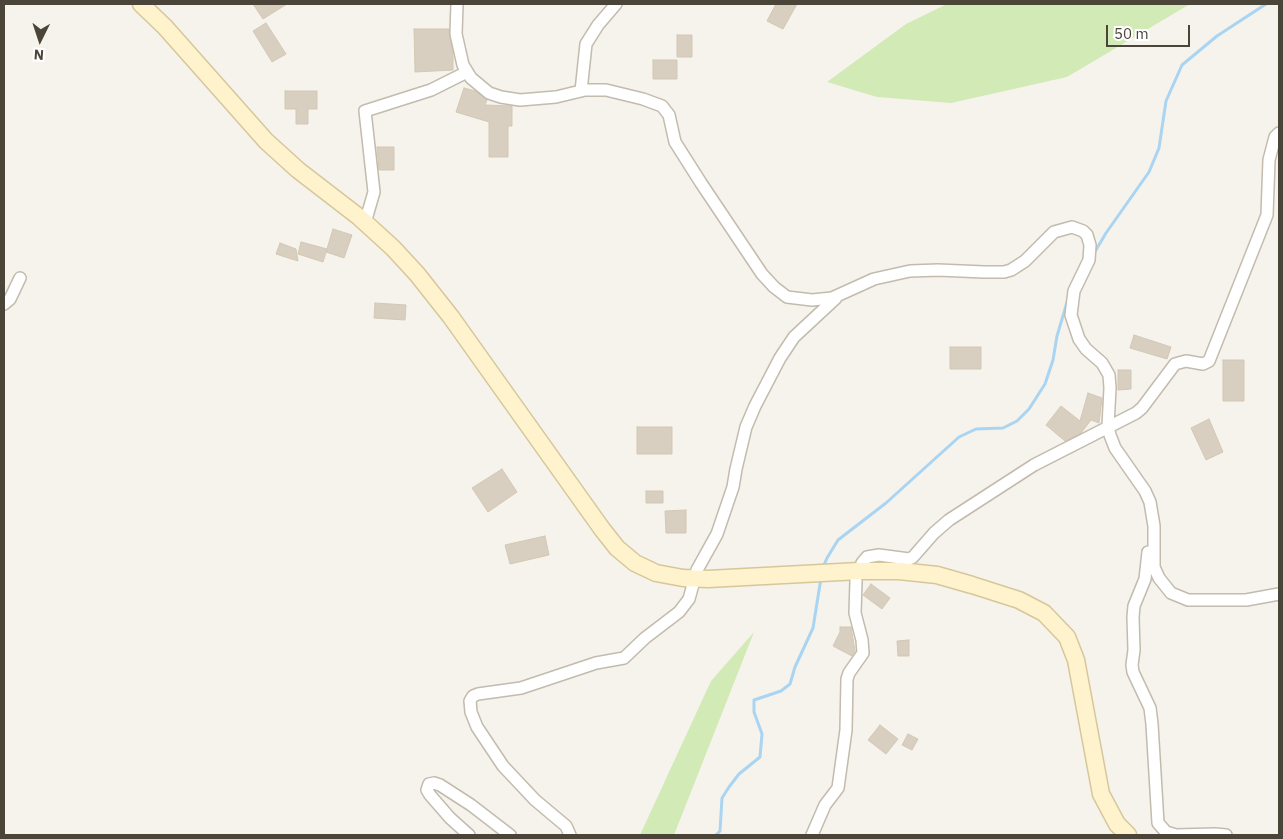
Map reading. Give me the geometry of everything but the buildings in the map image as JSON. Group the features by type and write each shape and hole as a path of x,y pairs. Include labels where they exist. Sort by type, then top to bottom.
{"street":[{"path":"457,4 457,44 463,64 467,72 480,87 489,93 512,99 556,97 581,91 606,90 643,99 662,106 669,115 675,142 762,274 774,288 787,297 802,300 825,299 839,295 874,279 910,271 996,272 1011,270 1025,261 1054,232 1066,228 1078,228 1087,235 1090,253 1088,266 1074,291 1071,315 1079,339 1086,349 1102,363 1109,376 1108,426 1115,448 1135,476 1150,502 1154,526 1154,567 1158,578 1171,593 1178,597 1198,601 1246,600 1279,594"},
{"path":"581,91 586,44 598,25 616,4"},
{"path":"144,5 266,141 298,170 364,222 417,274 451,317 602,529 618,548 635,563 666,576 701,579 899,571 937,575 1019,600 1044,613 1067,637 1076,660 1097,779 1101,794 1120,832"},
{"path":"367,216 374,192 365,111 430,90 467,72"},
{"path":"812,835 825,805 838,788 846,730 847,679 863,653 862,640 855,612 859,572 867,557 879,555 908,559 913,557 934,533 949,520 1034,465 1108,426 1128,419 1142,408 1175,364 1186,361 1203,364 1209,361 1267,214 1269,160 1275,137 1279,133"},
{"path":"4,304 10,299 20,278"},
{"path":"570,835 566,826 535,800 499,761 477,727 471,712 470,701 473,696 478,694 521,688 596,663 624,658 645,638 679,612 701,579 730,497 746,426 755,406 780,358 794,337 839,295"},
{"path":"1153,540 1149,544 1145,579 1134,606 1132,617 1134,650 1132,665 1133,672 1150,708 1158,824 1166,832 1176,835 1226,835"},
{"path":"469,835 450,818 430,795 427,790 429,784 440,785 471,805 510,835"}],"green space":[{"path":"947,4 1190,4 1067,77 951,103 877,97 827,82 906,24"},
{"path":"754,632 674,835 640,835 711,681"}],"waterway":[{"path":"1093,255 1106,233 1149,172 1159,148 1166,101 1182,65 1217,36 1266,4"},
{"path":"823,567 838,540 886,503 959,437 976,429 1003,428 1017,421 1029,409 1045,384 1068,299"},
{"path":"716,835 720,831 722,798 739,774 760,757 762,734 754,712 754,700 781,691 790,684 795,667 813,628 821,578"}]}
